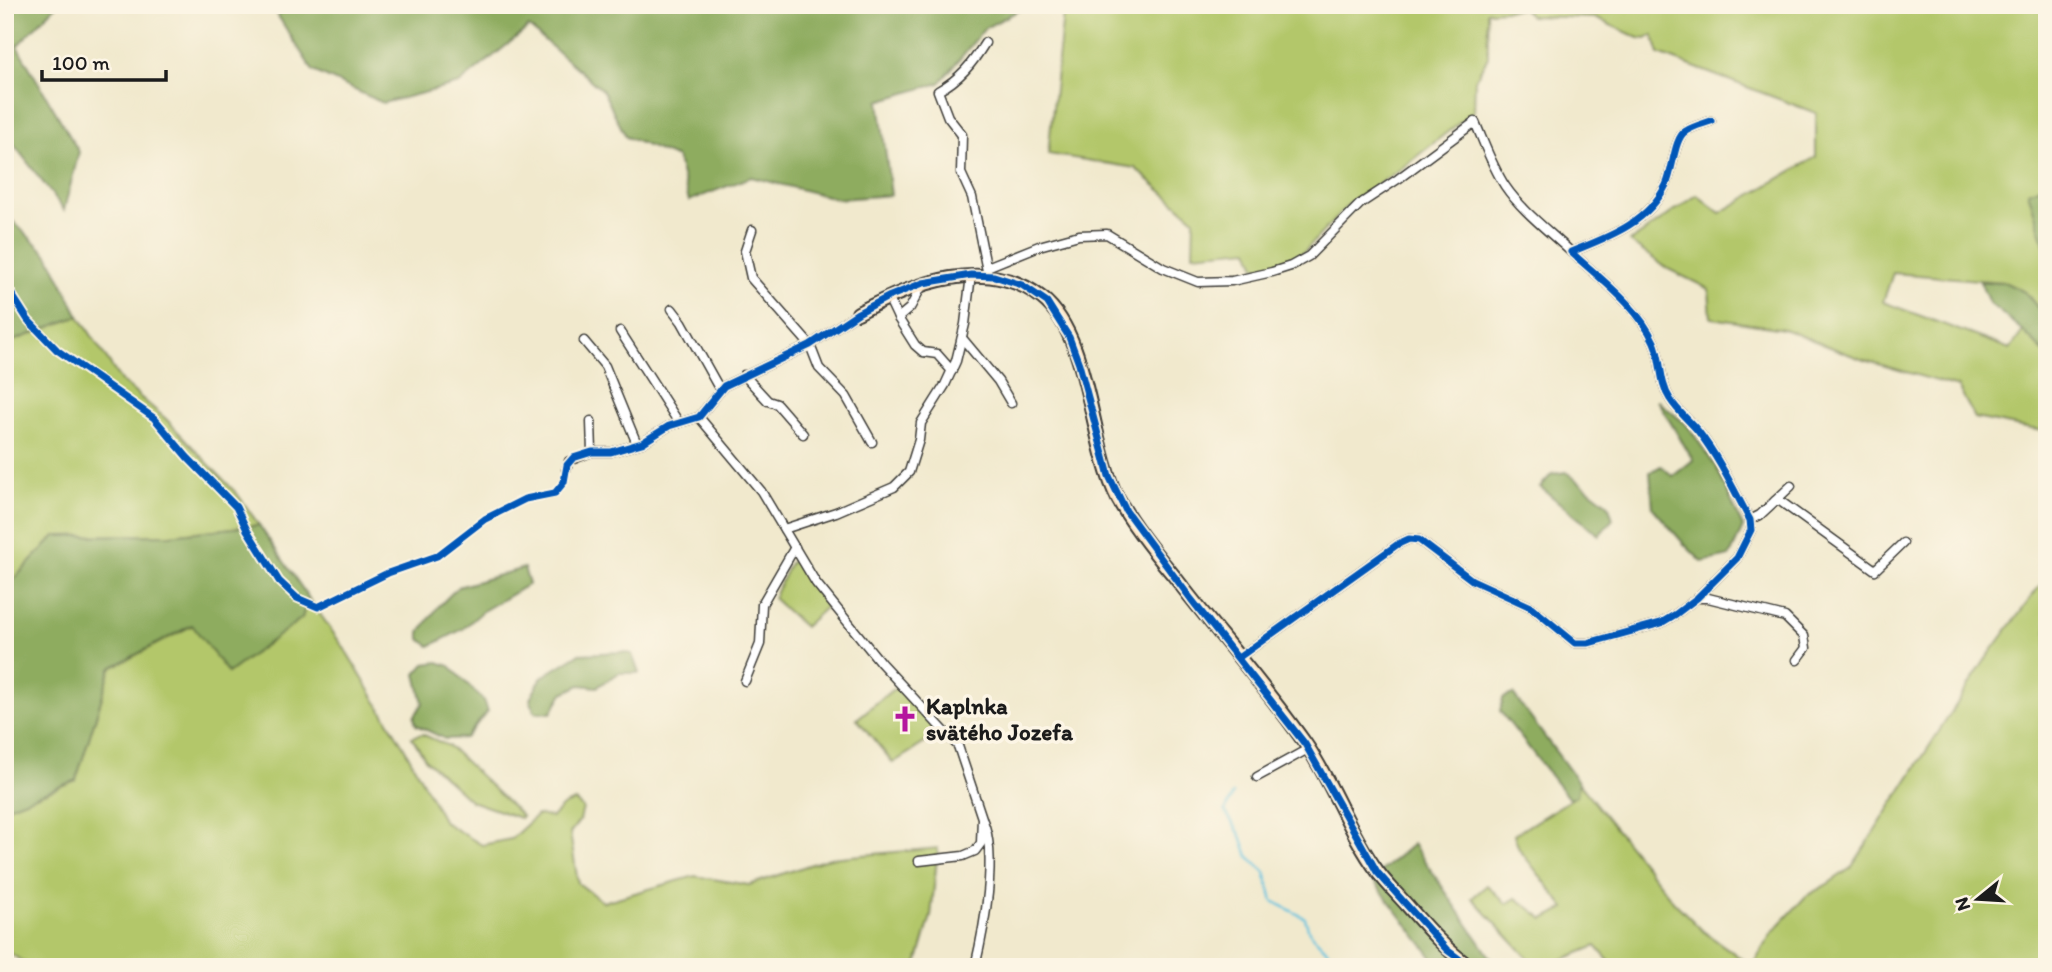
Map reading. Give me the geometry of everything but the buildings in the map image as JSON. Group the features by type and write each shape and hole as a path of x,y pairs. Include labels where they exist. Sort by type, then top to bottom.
{"street":[{"path":"985,43 972,65 956,81 938,91 948,117 962,135 961,173 972,197 987,271"},
{"path":"1571,251 1618,233 1637,221 1666,186 1676,155 1677,142 1683,132 1711,121"},
{"path":"566,470 569,461 592,452 611,452 637,444 669,426 699,416 720,390 744,375 810,345 888,297 923,284 987,271 1038,246 1079,235 1107,234 1163,268 1198,282 1232,281 1291,266 1309,256 1360,204 1475,122 1496,170 1520,204 1639,315 1656,347 1661,380 1668,396 1698,431 1714,455 1750,520 1751,530 1737,558 1676,614 1661,623 1588,643 1575,643 1531,607 1472,580 1419,540 1409,539 1398,544 1238,658"},
{"path":"752,230 745,251 751,278 810,345 819,368 846,396 872,442"},
{"path":"987,271 1032,290 1047,302 1058,316 1074,349 1108,476 1118,498 1159,558 1308,749 1377,872 1447,950 1470,967"},
{"path":"783,529 836,512 894,487 909,472 919,440 921,423 952,371 962,338 971,275"},
{"path":"898,318 910,308 923,284"},
{"path":"888,297 915,345 923,352 937,354 952,371"},
{"path":"672,309 720,390"},
{"path":"620,331 679,423"},
{"path":"962,338 998,381 1011,403"},
{"path":"584,341 605,366 637,444"},
{"path":"744,375 768,401 777,404 803,433"},
{"path":"699,416 761,491 816,583 873,653 958,746 988,831 989,867 985,916 975,967"},
{"path":"591,421 592,452"},
{"path":"1750,520 1760,515 1791,486"},
{"path":"1775,501 1786,504 1875,570 1903,542"},
{"path":"745,681 760,644 762,604 794,547"},
{"path":"1697,597 1784,617 1804,636 1805,648 1797,660"},
{"path":"1257,777 1308,749"},
{"path":"919,861 963,856 975,851 981,843 982,818"}],"green space":[{"path":"5,5 57,5 17,46 79,152 64,210 5,136"},
{"path":"271,5 1029,5 985,28 940,83 879,101 891,195 839,199 751,177 689,201 677,158 626,137 603,91 529,27 459,84 383,103 313,71"},
{"path":"1064,5 2047,5 2047,184 2029,193 2047,253 2047,319 2025,292 2004,282 1893,273 1883,302 2010,349 2023,331 2047,355 2047,432 1975,418 1958,387 1861,359 1784,329 1711,318 1709,289 1668,269 1630,242 1697,195 1720,213 1816,157 1816,113 1659,54 1653,35 1646,39 1639,38 1595,18 1530,16 1523,9 1487,11 1488,57 1475,80 1474,111 1402,168 1349,204 1304,252 1276,267 1256,267 1249,249 1193,254 1194,219 1135,168 1048,154"},
{"path":"2047,184 2047,253 2028,192"},
{"path":"5,214 48,255 79,316 5,344"},
{"path":"1980,282 2004,282 2025,292 2047,319 2047,355 1989,303"},
{"path":"79,316 121,381 166,419 238,495 259,525 170,535 55,536 14,579 5,579 5,344"},
{"path":"1657,400 1688,426 1717,469 1743,527 1730,556 1702,562 1653,508 1650,472 1661,466 1673,476 1693,460"},
{"path":"1566,472 1608,504 1613,519 1599,535 1540,487 1552,474"},
{"path":"259,525 308,597 302,618 228,673 192,625 111,668 76,780 5,808 5,579 14,579 55,536 170,535"},
{"path":"796,559 827,606 804,627 773,598 790,563"},
{"path":"524,568 529,584 483,611 463,629 430,646 420,639 420,632 438,607 458,587"},
{"path":"2047,576 2047,967 1614,967 1596,946 1551,967 1542,967 1529,959 1472,898 1487,885 1506,904 1516,898 1544,919 1565,908 1519,849 1514,835 1576,796 1579,783 1674,902 1703,931 1752,966 1771,934 1806,896 1851,868 1985,660"},
{"path":"308,597 346,651 405,749 444,822 482,845 511,839 537,815 552,817 564,805 575,801 583,808 580,820 570,833 578,883 603,902 695,876 749,885 830,858 938,848 931,916 916,967 31,967 5,950 5,808 76,780 111,668 193,625 228,672 302,618"},
{"path":"579,654 632,654 639,673 619,673 597,687 580,685 563,693 551,713 535,712 530,699 542,677"},
{"path":"438,662 450,666 483,700 488,711 465,738 445,739 416,725 414,717 423,703 416,674 425,664"},
{"path":"899,688 934,727 937,735 893,763 857,719 892,690"},
{"path":"1513,694 1579,783 1577,796 1569,799 1500,711 1503,698"},
{"path":"422,734 449,746 522,816 520,818 471,801 426,760 412,737"},
{"path":"1413,844 1497,967 1440,967 1372,879"}],"waterway":[{"path":"1233,794 1225,811 1241,836 1248,856 1265,872 1273,901 1305,918 1309,932 1343,967"}],"cycle path":[{"path":"1238,658 1398,544 1409,539 1419,540 1472,580 1531,607 1575,643 1588,643 1661,623 1697,598 1737,558 1751,530 1750,520 1726,474 1698,431 1676,408 1666,392 1657,349 1638,316 1617,293 1571,252 1625,228 1648,210 1666,185 1682,134 1711,121"},
{"path":"5,284 28,320 57,350 154,418 187,457 236,507 279,581 297,598 318,607 388,573 437,556 485,519 525,499 555,493 564,482 567,465 573,458 592,452 611,452 642,443 669,426 699,417 724,386 810,345 888,297 923,283 971,275 994,276 1022,285 1047,302 1069,337 1079,364 1109,476 1126,511 1305,744 1377,872 1447,950 1470,967"}],"place":[{"name":"Kaplnka svätého Jozefa","path":"905,719"}]}
